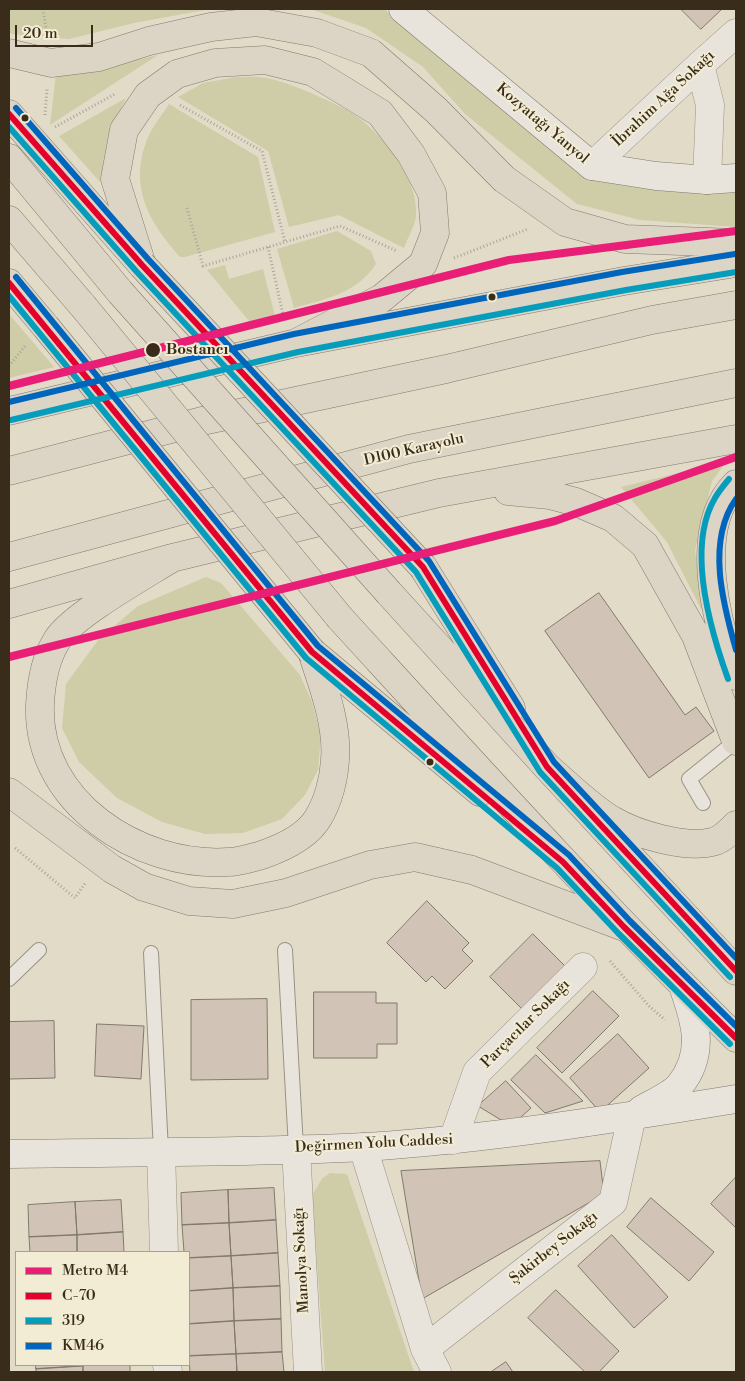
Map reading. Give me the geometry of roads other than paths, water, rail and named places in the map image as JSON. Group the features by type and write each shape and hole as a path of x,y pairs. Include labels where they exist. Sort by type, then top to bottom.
{"main road":[{"path":"9,53 48,62 99,57 149,41 211,27 256,22 317,33 371,53 436,110 504,179 565,222 625,239 736,243"},
{"path":"9,416 291,333 382,298 423,264 435,233 432,194 411,154 380,113 313,72 265,60 215,63 177,74 148,95 124,130 114,179 142,265"},
{"path":"9,114 142,265 423,567 547,767 612,820 653,836 676,843 712,842 726,835 736,825"},
{"path":"9,158 120,292 389,593 736,971"},
{"path":"9,220 83,306 340,618 624,927 736,1038"},
{"path":"291,333 736,263"},
{"path":"9,283 38,333 312,652 563,862"},
{"path":"9,471 202,421 446,369 652,320 736,305"},
{"name":"D100 Karayolu","path":"9,557 409,449 736,383"},
{"path":"9,411 62,399"},
{"path":"9,604 172,558 439,493 464,490 736,439"},
{"path":"736,484 728,492 716,523 711,559 714,598 720,627 736,676"},
{"path":"464,490 526,491 576,502 613,518 645,545 696,636 736,741"},
{"path":"172,558 75,621 58,639 46,666 41,687 40,712 43,748 61,785 94,819 140,845 168,856 191,862 214,863 240,860 269,852 299,838 319,818 334,774 336,758 335,739 326,694 312,652"},
{"path":"9,792 112,869 144,887 189,902 233,904 286,893 370,865 415,857 472,870 624,927"}],"street":[{"name":"Kozyatağı Yanyol","path":"403,9 592,166 656,176 707,180 736,178"},
{"name":"İbrahim Ağa Sokağı","path":"592,166 700,64 736,33"},
{"path":"700,64 710,105 707,180"},
{"name":"Parçacılar Sokağı","path":"453,1140 478,1072 583,967"},
{"path":"632,1116 679,1086 690,1069 696,1049 695,1023 683,986"},
{"name":"Değirmen Yolu Caddesi","path":"9,1154 364,1147 453,1140 632,1116 736,1098"},
{"name":"Şakirbey Sokağı","path":"431,1360 613,1202 632,1116"},
{"path":"364,1147 431,1360"},
{"name":"Manolya Sokağı","path":"296,1148 308,1372"},
{"path":"161,1151 164,1251"}],"lane":[{"path":"703,803 689,779 736,741"},
{"path":"9,979 39,950"},
{"path":"285,950 296,1148"},
{"path":"151,953 161,1151"}],"metro line":[{"name":"M4","path":"9,386 509,260 736,231"},
{"name":"M4","path":"9,657 555,521 736,457"}],"place":[{"name":"Bostancı","path":"153,350"}]}
